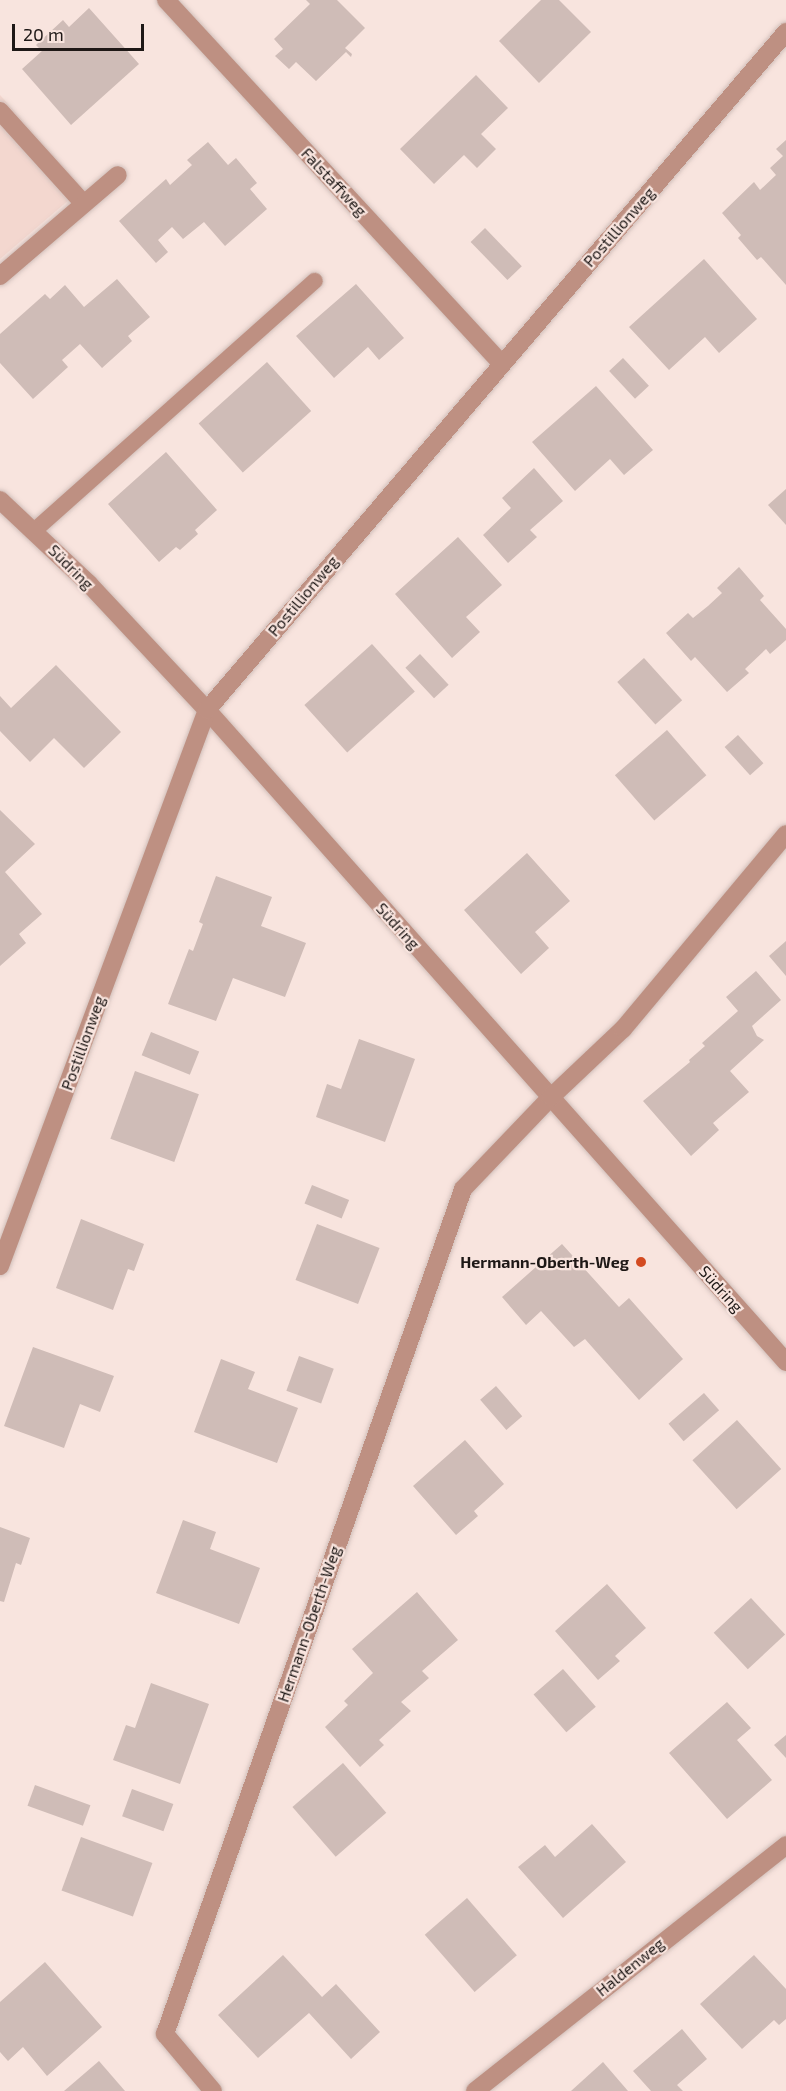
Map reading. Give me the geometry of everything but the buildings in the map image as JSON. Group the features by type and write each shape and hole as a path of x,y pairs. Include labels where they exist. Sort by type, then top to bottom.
{"street":[{"name":"Falstaffweg","path":"166,0 501,363"},
{"name":"Postillionweg","path":"0,1266 207,710 786,32"},
{"path":"0,111 83,203"},
{"path":"0,276 118,175"},
{"name":"Südring","path":"0,500 34,531 207,710 786,1362"},
{"name":"Hermann-Oberth-Weg","path":"213,2091 165,2034 463,1189 551,1098 623,1029 786,834"},
{"name":"Haldenweg","path":"475,2091 786,1845"}],"lane":[{"path":"34,531 315,281"}],"shaded area":[{"path":"0,95 83,188 0,259"}],"place":[{"name":"Hermann-Oberth-Weg","path":"641,1262"}]}
